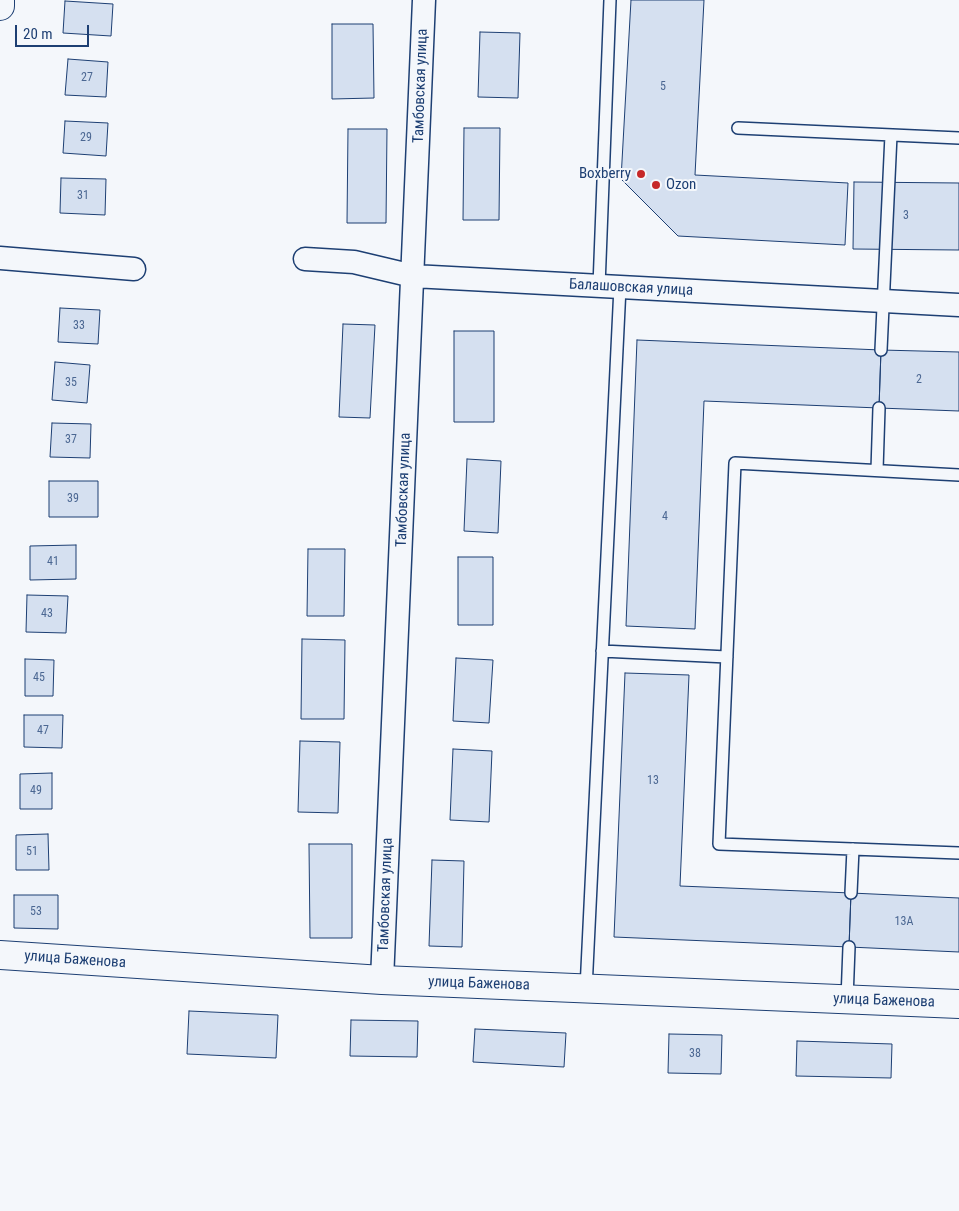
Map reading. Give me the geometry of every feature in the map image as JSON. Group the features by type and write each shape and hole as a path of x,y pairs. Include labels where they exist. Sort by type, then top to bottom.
{"street":[{"path":"0,0 0,6"},
{"name":"Тамбовская улица","path":"382,980 424,0"},
{"path":"0,258 134,269"},
{"name":"Балашовская улица","path":"305,259 354,262 413,276 959,305"},
{"name":"улица Баженова","path":"0,955 382,980 959,1004"}],"lane":[{"path":"586,989 602,651 609,287 610,0"},
{"path":"738,128 959,138"},
{"path":"881,350 891,135"},
{"path":"878,470 879,408"},
{"path":"959,475 735,463 719,844 959,853"},
{"path":"602,651 727,657"},
{"path":"851,893 853,849"},
{"path":"847,999 849,947"}],"building":[{"path":"631,0 704,0 695,175 848,183 845,245 678,236 621,179"},
{"path":"65,1 113,4 111,36 63,33"},
{"path":"332,24 373,24 374,98 332,99"},
{"path":"480,32 520,33 518,98 478,97"},
{"path":"68,59 108,62 106,97 65,95"},
{"path":"65,121 108,123 106,156 63,153"},
{"path":"464,128 500,128 499,220 463,220"},
{"path":"348,129 387,129 386,223 347,223"},
{"path":"61,178 106,179 105,215 60,213"},
{"path":"854,182 959,183 959,250 853,249"},
{"path":"60,308 100,310 98,344 58,342"},
{"path":"343,324 375,325 370,418 339,417"},
{"path":"454,331 494,331 494,422 454,422"},
{"path":"637,340 881,350 879,408 704,401 695,629 626,626"},
{"path":"881,350 959,352 959,411 879,408"},
{"path":"55,362 90,365 87,403 52,400"},
{"path":"52,423 91,424 90,458 50,457"},
{"path":"467,459 501,461 498,533 464,531"},
{"path":"49,481 98,481 98,517 49,517"},
{"path":"76,545 76,579 30,580 30,546"},
{"path":"308,549 345,549 344,616 307,616"},
{"path":"458,557 493,557 493,625 458,625"},
{"path":"27,595 68,596 66,633 26,632"},
{"path":"302,639 345,640 344,719 301,719"},
{"path":"456,658 493,660 489,723 453,721"},
{"path":"25,659 54,660 53,696 25,696"},
{"path":"625,673 689,675 680,886 851,893 849,947 614,937"},
{"path":"24,715 63,715 62,748 24,747"},
{"path":"300,741 340,742 338,813 298,812"},
{"path":"453,749 492,751 489,822 450,820"},
{"path":"52,773 52,809 20,809 20,774"},
{"path":"48,834 49,870 16,870 16,835"},
{"path":"309,844 352,844 352,938 310,938"},
{"path":"432,860 464,861 462,947 429,946"},
{"path":"851,893 959,898 959,952 849,947"},
{"path":"14,895 58,895 58,929 14,928"},
{"path":"189,1011 278,1015 276,1058 187,1054"},
{"path":"351,1020 418,1021 417,1057 350,1056"},
{"path":"475,1029 566,1033 564,1067 473,1062"},
{"path":"669,1034 722,1035 721,1074 668,1073"},
{"path":"797,1041 892,1044 891,1078 796,1076"}],"place":[{"name":"Boxberry","path":"641,174"},
{"name":"Ozon","path":"656,185"}]}
